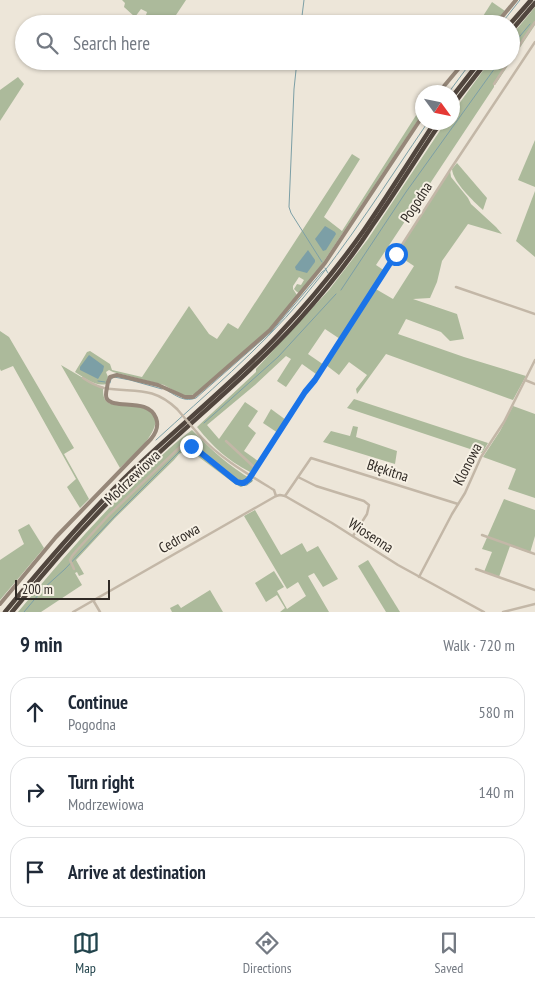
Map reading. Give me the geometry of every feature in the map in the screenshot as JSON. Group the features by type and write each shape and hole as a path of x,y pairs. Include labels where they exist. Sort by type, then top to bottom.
{"highway":[{"path":"518,15 531,0"},
{"path":"520,20 535,3"},
{"path":"460,87 473,70"},
{"path":"460,95 479,70"},
{"path":"5,612 50,557 106,496 242,371 304,306 364,229 430,130"},
{"path":"12,612 54,561 147,463 250,370 310,308 368,233 436,130"}],"street":[{"path":"504,15 516,0"},
{"path":"520,44 535,22"},
{"name":"Pogodna","path":"520,65 535,42"},
{"path":"445,85 457,70"},
{"path":"494,84 503,70"},
{"name":"Pogodna","path":"251,476 516,70"},
{"path":"0,604 56,537 145,446 157,430 157,420 151,410 143,406 109,401 106,396 110,377 115,375 158,385 185,398 195,396 270,330 312,280 415,128"},
{"path":"456,287 535,314"},
{"name":"Klonowa","path":"419,577 465,493 482,457 504,422 535,361"},
{"path":"82,378 107,388 151,392 166,400 177,409 212,448 224,458 274,490 276,496 285,496 298,477 316,486 364,500 369,505 367,514 353,536"},
{"path":"525,380 535,384"},
{"path":"226,440 255,468"},
{"name":"Modrzewiowa","path":"74,569 71,563 72,556 109,515 180,447 194,448 237,482 246,482 251,476"},
{"name":"Błękitna","path":"298,477 311,458 458,504"},
{"name":"Cedrowa","path":"73,612 276,496"},
{"name":"Wiosenna","path":"285,496 398,565 484,612"},
{"path":"482,535 535,554"},
{"path":"476,569 535,590"},
{"path":"93,600 100,612"},
{"path":"503,612 535,604"}],"green space":[{"path":"122,0 186,0 176,15 146,15 147,12 141,9 136,15 133,15 124,7 125,3"},
{"path":"492,2 505,11 502,15 484,15"},
{"path":"535,7 535,25 520,48 520,25"},
{"path":"483,70 505,70 376,265 385,271 340,339 325,329 308,354 324,365 374,288 393,299 414,266 396,254 450,170 451,177 471,204 502,234 468,224 442,261 437,282 430,298 413,299 457,314 464,339 450,341 441,332 406,319 398,334 526,376 513,400 386,354 357,394 356,389 367,375 349,362 339,375 326,365 313,386 310,384 316,374 302,364 286,387 277,381 291,359 286,356 207,425 219,439 245,402 258,411 248,426 256,433 244,451 258,461 250,472 221,452 197,427 256,372 256,369 329,290 368,239 440,130 460,130 460,102"},
{"path":"18,77 24,84 0,121 0,90"},
{"path":"415,117 415,124 320,267 299,293 294,289 297,284 301,285 304,280 299,277 293,286 293,289 297,295 270,328 196,393 190,396 180,394 164,385 109,370 106,372 108,377 106,384 102,385 90,381 75,372 87,352 90,351 110,364 112,370 142,377 189,306 209,334 217,339 228,323 238,329 352,154 360,159 324,217 342,231"},
{"path":"535,140 535,187 518,180"},
{"path":"457,163 487,198 483,210 456,180 452,169"},
{"path":"535,191 535,257 516,241"},
{"path":"0,331 9,337 74,448 64,454 89,499 80,508 67,487 76,479 13,366 1,371 0,369"},
{"path":"61,365 95,385 103,387 104,397 108,403 143,408 152,414 155,421 154,429 141,447 120,468"},
{"path":"354,399 488,443 482,453 347,408"},
{"path":"513,406 535,414 535,498 508,489 516,469 483,457"},
{"path":"271,409 286,420 278,433 263,423"},
{"path":"353,426 358,427 356,437 397,451 395,464 323,442 331,431 350,436"},
{"path":"192,430 213,451 253,480 252,482 241,487 192,452 187,450 179,454 76,560 84,574 79,576 77,572 75,573 82,585 41,612 18,612 127,489 167,450"},
{"path":"504,499 535,510 535,536 530,553 510,546 499,577 484,572 492,552 482,549"},
{"path":"255,510 281,555 302,543 307,552 318,546 338,579 323,587 314,573 308,576 329,612 280,612 285,608 277,595 266,602 255,583 274,571 284,587 277,591 287,609 306,596 298,582 287,589 244,516"},
{"path":"29,524 44,548 0,600 0,560 24,544 18,530"},
{"path":"368,560 400,612 386,612 358,566"},
{"path":"210,590 223,612 172,612 170,608 178,604 181,608"}],"water":[{"path":"325,226 336,234 326,250 323,251 315,239"},
{"path":"308,250 315,262 307,273 296,270 295,267"},
{"path":"89,355 104,366 98,379 80,370 80,367"}],"waterway":[{"path":"302,15 304,0"},
{"path":"508,15 520,0"},
{"path":"520,36 530,24"},
{"path":"296,70 289,207 322,262"},
{"path":"454,85 465,70"},
{"path":"341,290 406,192 494,70"},
{"path":"156,440 250,354 303,298 352,234 423,130"},
{"path":"325,268 328,273"},
{"path":"168,391 185,399 196,398 272,331 325,270"},
{"path":"204,423 278,357 336,294"},
{"path":"110,383 114,377 162,389"},
{"path":"98,381 105,382"},
{"path":"24,612 44,588 65,569 181,450 186,448 194,451 240,486 247,485 252,481"}],"route":[{"path":"191,446 237,482 246,482 305,392 315,380 396,254"}]}
